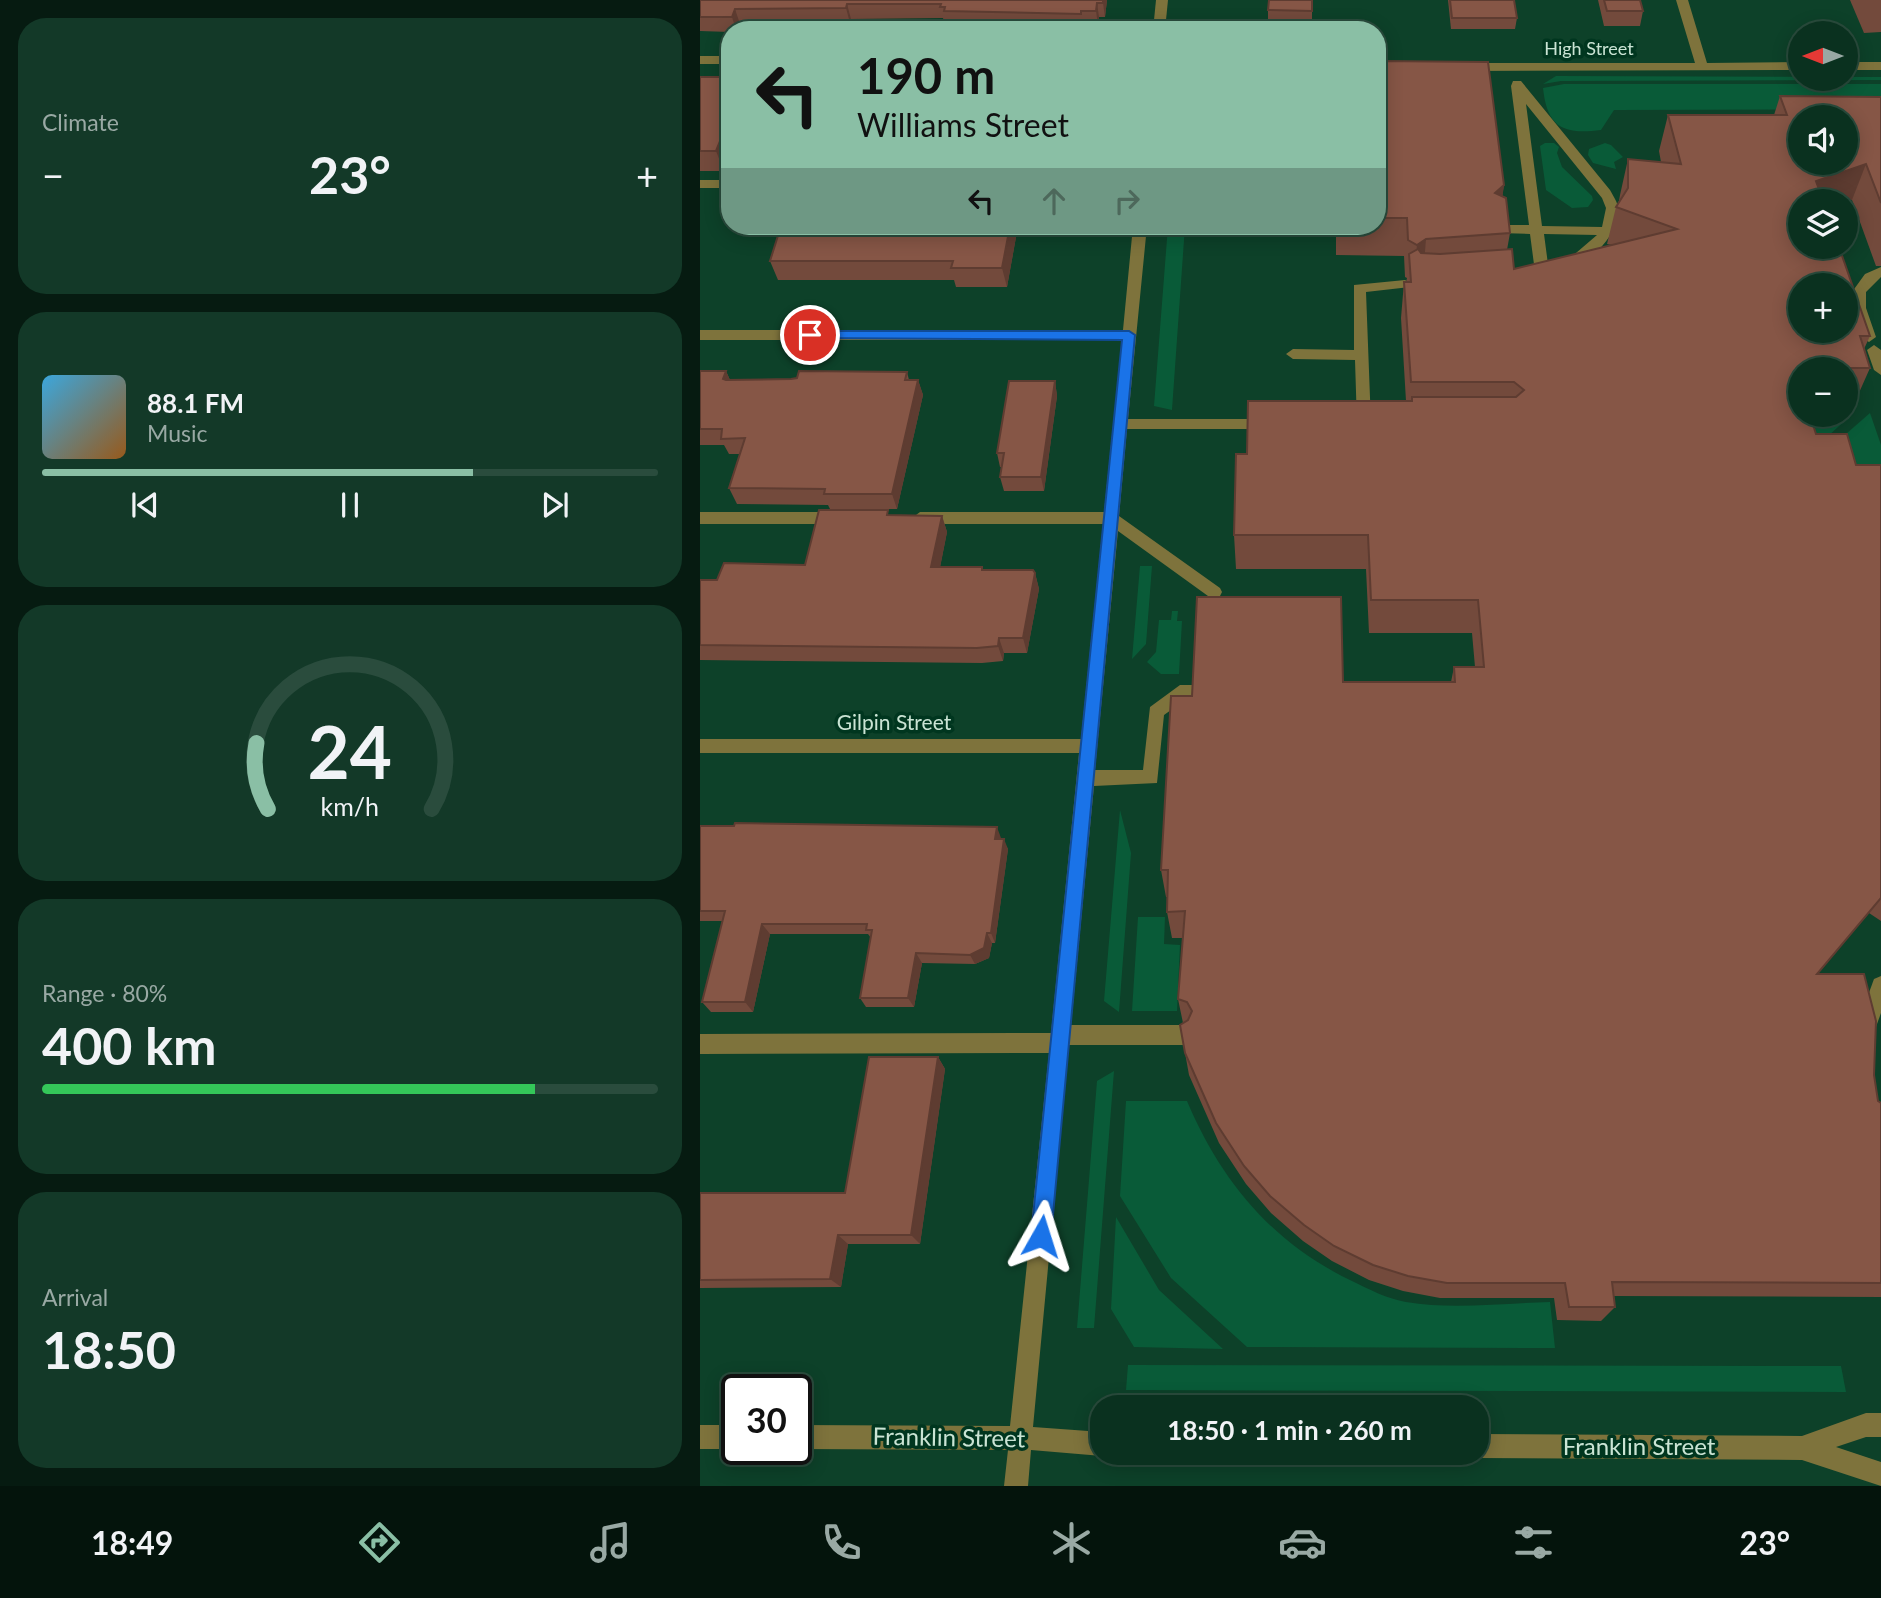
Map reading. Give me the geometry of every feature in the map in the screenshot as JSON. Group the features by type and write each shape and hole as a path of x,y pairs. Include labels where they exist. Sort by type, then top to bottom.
{"street":[{"path":"1160,21 1162,0"},
{"path":"1682,0 1702,66"},
{"path":"700,60 721,60"},
{"name":"High Street","path":"1446,67 1788,66"},
{"path":"1858,66 1881,66"},
{"path":"1514,67 1536,230 1537,273 1563,268 1581,258 1598,242 1611,223 1612,208 1605,192 1517,86"},
{"path":"700,184 721,184"},
{"path":"1499,229 1606,230"},
{"path":"1016,1486 1139,235"},
{"path":"1881,271 1871,275 1860,286 1857,298 1881,370"},
{"path":"1364,424 1359,288 1405,284"},
{"path":"700,335 1129,335"},
{"path":"1293,355 1362,355"},
{"path":"1120,424 1284,424"},
{"path":"700,518 852,518"},
{"path":"908,518 1111,518 1214,592"},
{"path":"1086,778 1152,778 1156,712 1186,690"},
{"name":"Gilpin Street","path":"700,746 1089,746"},
{"path":"1863,1046 1867,1021 1881,985"},
{"path":"700,1044 1183,1035"},
{"name":"Franklin Street","path":"1802,1448 1866,1425 1881,1425"},
{"path":"700,1437 721,1437"},
{"name":"Franklin Street","path":"812,1437 1021,1438 1090,1443"},
{"name":"Franklin Street","path":"1489,1446 1802,1448 1881,1474"}],"green space":[{"path":"1556,76 1788,77 1788,80 1561,81 1543,84"},
{"path":"1858,77 1881,77 1881,80 1858,80"},
{"path":"1564,84 1788,84 1788,91 1858,91 1858,84 1881,84 1881,109 1858,109 1858,105 1788,105 1788,109 1614,110 1601,130 1576,131 1559,126 1553,120 1548,112 1543,88"},
{"path":"1554,143 1559,147 1557,153 1562,167 1592,196 1593,200 1588,207 1572,208 1546,190 1540,146"},
{"path":"1605,143 1611,145 1623,157 1614,162 1616,169 1593,163 1588,155 1589,149"},
{"path":"1167,235 1184,235 1172,410 1154,406"},
{"path":"1870,413 1881,445 1881,485 1847,468 1838,441 1854,427 1858,427 1858,424"},
{"path":"1803,427 1838,427 1827,437 1836,467"},
{"path":"1140,566 1152,566 1146,644 1132,659"},
{"path":"1172,611 1178,611 1177,621 1182,621 1179,674 1161,674 1147,662 1156,652 1159,620 1171,620"},
{"path":"1120,810 1131,853 1119,1012 1104,1001"},
{"path":"1138,917 1165,917 1164,944 1180,945 1177,1011 1132,1011"},
{"path":"1114,1071 1094,1328 1077,1328 1097,1081"},
{"path":"1126,1101 1187,1101 1216,1158 1252,1207 1297,1248 1323,1266 1371,1290 1406,1302 1460,1306 1550,1302 1555,1348 1247,1347 1171,1278 1120,1196"},
{"path":"1116,1217 1159,1290 1223,1349 1134,1347 1111,1309"},
{"path":"1128,1365 1841,1366 1846,1392 1126,1390"}],"building":[{"path":"700,0 1103,0 1103,3 1097,3 1096,11 1081,11 1081,14 944,11 945,7 940,7 941,4 847,4 846,8 735,9 732,17 700,17"},
{"path":"1269,0 1312,0 1312,11 1268,10"},
{"path":"1450,0 1514,0 1517,18 1452,18"},
{"path":"1604,0 1640,0 1643,11 1607,11"},
{"path":"1386,61 1488,62 1504,185 1495,193 1506,198 1510,233 1426,239 1417,245 1408,240 1407,218 1386,218"},
{"path":"700,77 721,77 721,139 716,151 700,151"},
{"path":"1780,96 1881,97 1881,203 1866,164 1858,167 1858,105 1788,105 1788,175 1834,175 1816,181 1819,189 1788,189 1788,259 1843,259 1848,273 1788,273 1788,343 1858,343 1858,302 1870,336 1860,336 1870,368 1858,368 1858,357 1788,357 1788,427 1814,427 1816,434 1847,434 1856,465 1881,465 1881,898 1817,974 1864,974 1876,1021 1874,1075 1878,1101 1881,1103 1881,1283 1612,1282 1615,1307 1569,1307 1565,1283 1447,1283 1408,1276 1373,1265 1334,1246 1304,1225 1270,1196 1244,1166 1216,1123 1185,1053 1180,1025 1188,1020 1192,1011 1187,1002 1178,999 1185,911 1167,912 1168,870 1161,870 1171,696 1192,696 1197,597 1341,597 1343,682 1455,682 1454,667 1484,667 1478,600 1371,600 1368,535 1234,535 1236,454 1247,454 1248,401 1412,401 1412,397 1516,397 1524,390 1514,382 1411,382 1404,282 1411,282 1409,254 1418,249 1421,253 1440,254 1512,249 1514,269 1677,229 1616,207 1628,188 1628,159 1681,164 1668,115 1787,115"},
{"path":"778,235 1008,235 1002,268 951,268 953,261 770,261"},
{"path":"700,371 726,371 723,379 726,380 791,379 797,378 799,371 907,372 905,380 918,380 892,494 824,494 825,489 729,488 745,438 721,439 722,429 700,429"},
{"path":"1009,381 1055,381 1041,477 1000,477 1004,453 997,453"},
{"path":"819,510 888,510 887,515 942,516 931,567 1033,570 1035,573 1023,638 999,638 998,646 977,648 700,645 700,580 717,580 724,563 805,565"},
{"path":"735,823 997,827 995,839 1004,839 991,933 987,933 984,948 970,955 916,953 908,998 860,998 872,930 866,930 867,924 762,924 745,1002 702,1002 725,911 700,911 700,826 734,826"},
{"path":"869,1057 938,1057 911,1235 838,1235 830,1279 700,1280 700,1193 845,1193"}],"route":[{"path":"810,335 1129,335 1041,1236"}]}
